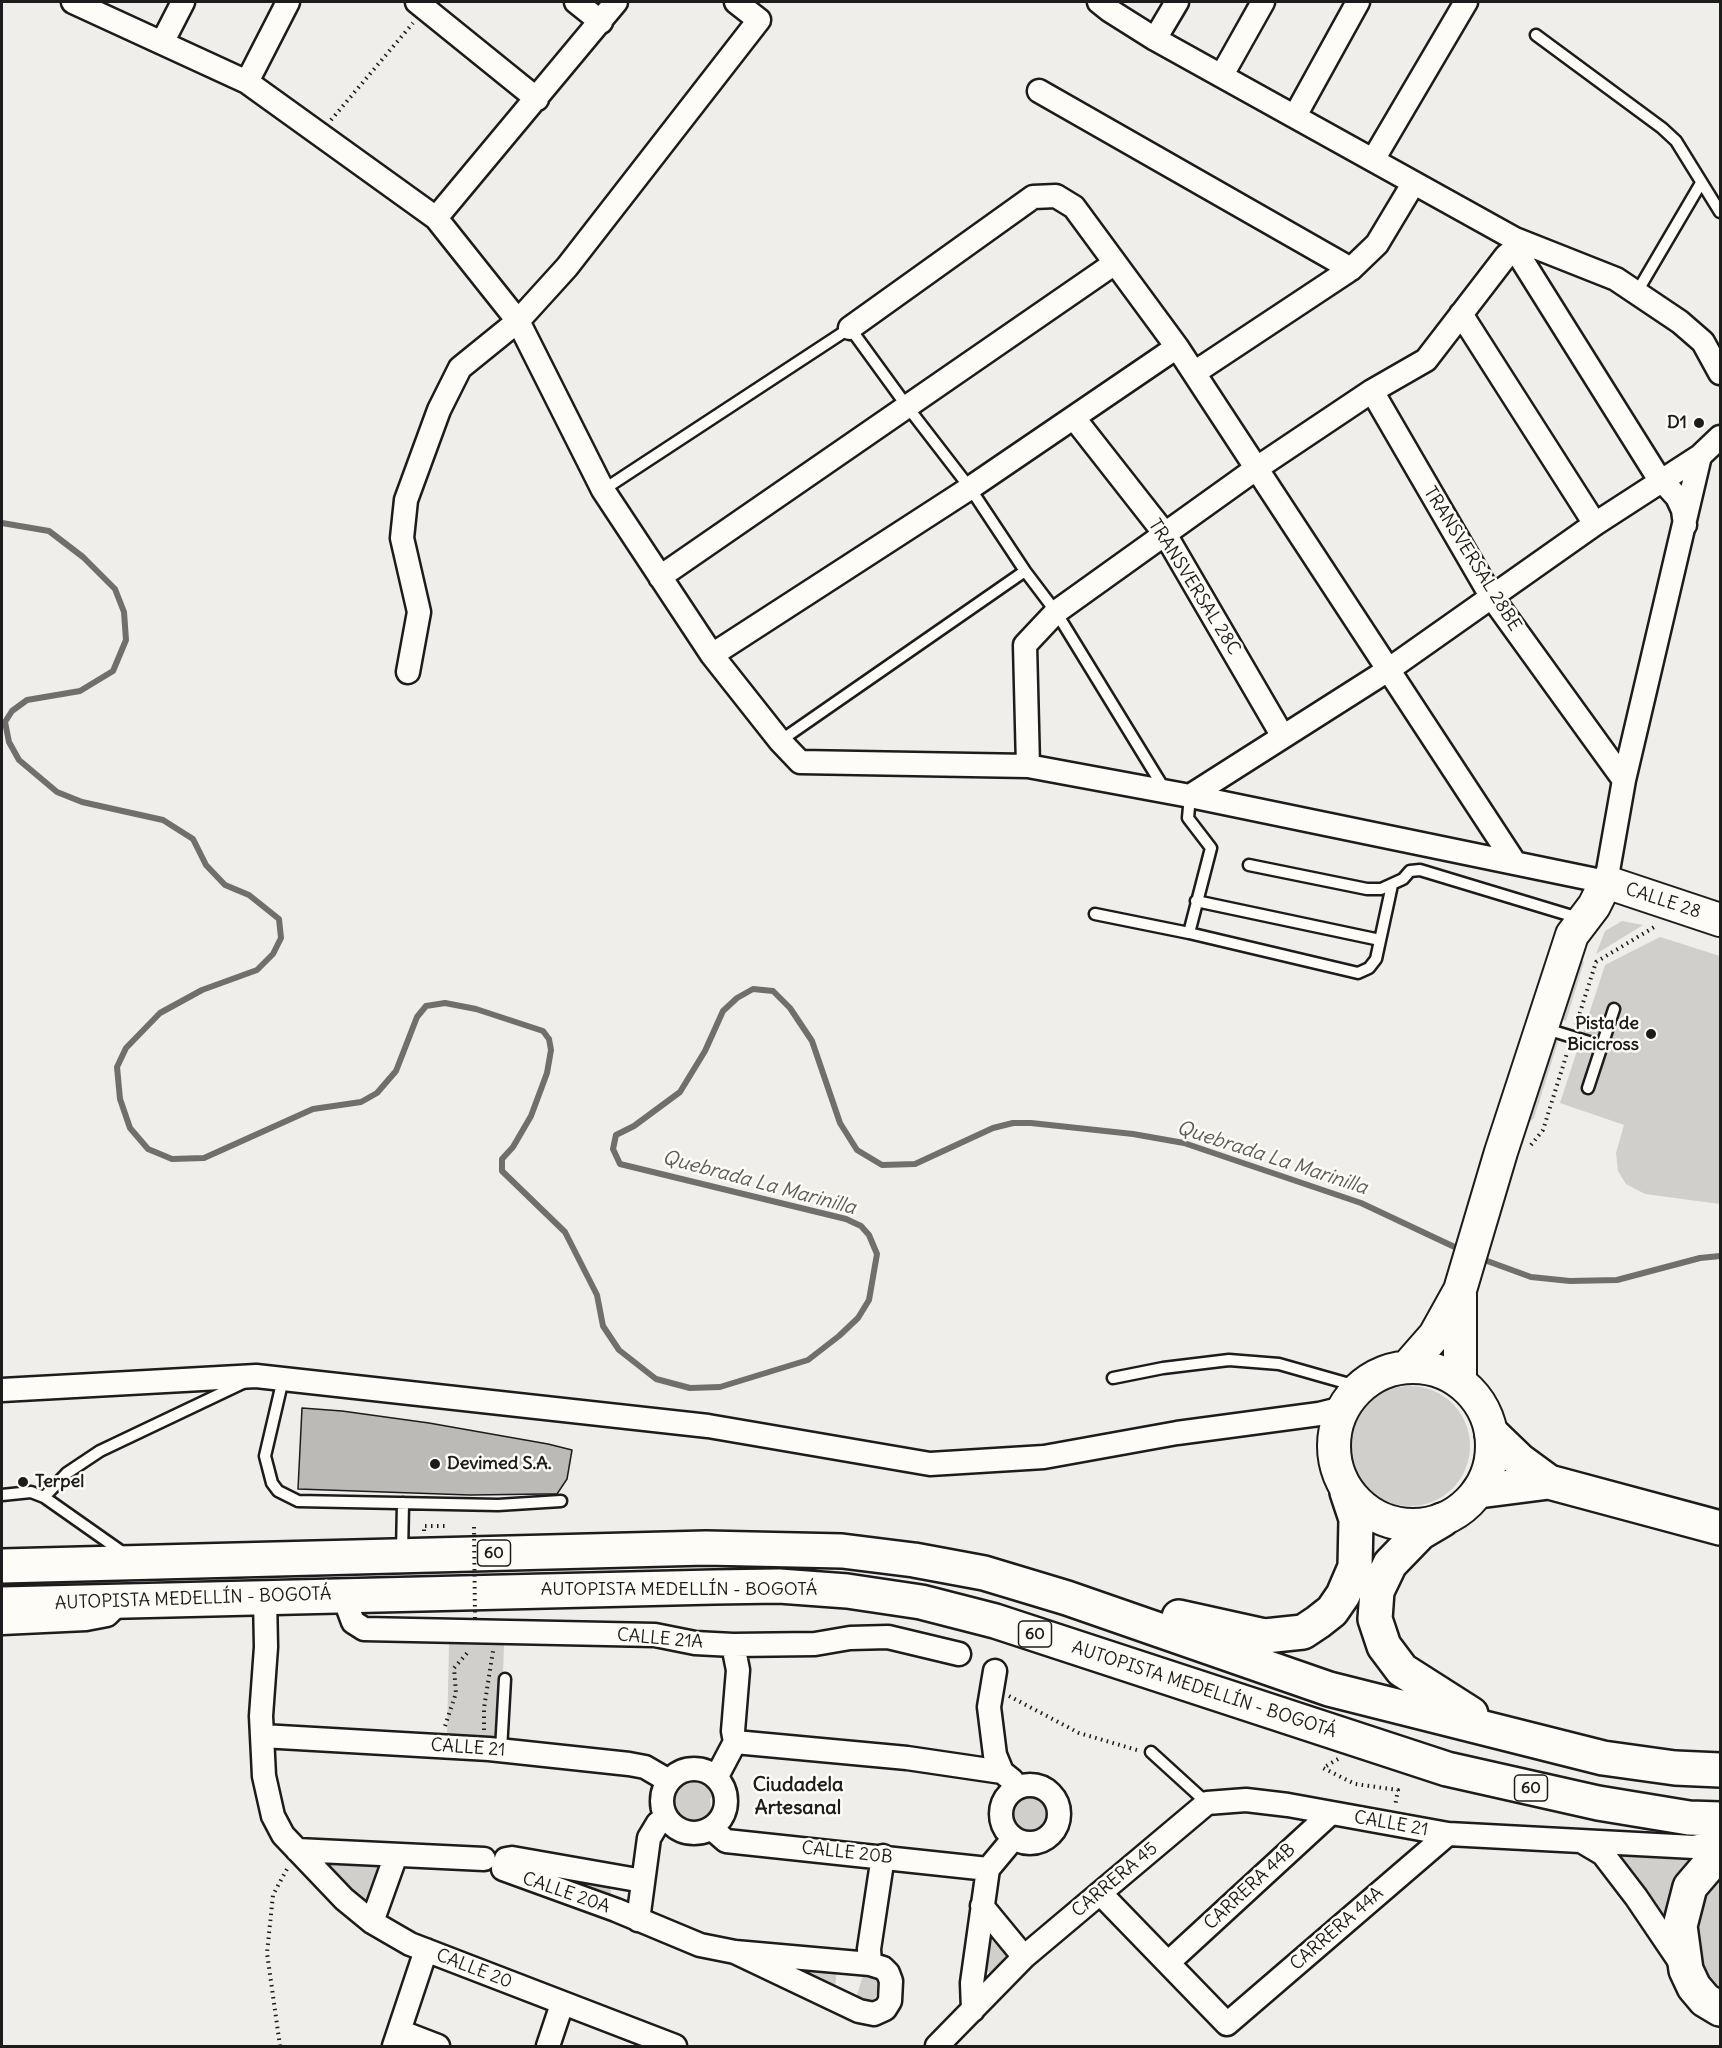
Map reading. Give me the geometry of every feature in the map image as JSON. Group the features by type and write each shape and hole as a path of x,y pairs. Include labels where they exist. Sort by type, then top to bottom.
{"highway":[{"path":"1492,1434 1520,1460 1549,1482 1720,1528"},
{"path":"1479,1491 1549,1482"},
{"path":"1067,1598 1157,1611 1265,1636 1284,1636 1303,1632 1332,1611 1350,1581 1357,1538 1356,1519 1347,1492"},
{"path":"1442,1520 1420,1533 1390,1564 1380,1579 1376,1604 1379,1632 1391,1658 1415,1681 1504,1733"},
{"name":"AUTOPISTA MEDELLÍN - BOGOTÁ","path":"2,1566 706,1548 842,1551 914,1560 984,1573 1067,1598 1329,1689 1603,1758 1675,1768 1720,1770"},
{"name":"AUTOPISTA MEDELLÍN - BOGOTÁ","path":"2,1604 779,1586 847,1591 921,1602 995,1621 1447,1769 1598,1803 1689,1818 1720,1819"},
{"path":"1720,1852 1694,1880 1684,1902 1680,1926 1686,1970 1694,1987 1705,2000 1720,2009"}],"main road":[{"path":"1407,1367 1435,1335 1463,1281 1492,1180 1572,935 1585,920 1606,882"},
{"name":"CALLE 28","path":"1606,882 1720,920"},
{"path":"1460,1382 1463,1281"},
{"path":"1407,1367 1444,1373 1460,1382 1475,1396 1486,1414 1492,1434 1493,1453 1488,1473 1479,1491 1463,1508 1442,1520 1419,1526 1398,1525 1379,1518 1361,1507 1347,1492 1337,1472 1333,1450 1335,1428 1352,1397 1382,1373 1407,1367"}],"street":[{"path":"73,2 163,41 247,82 436,218 518,321 603,490 712,655 780,741 800,762 1028,766 1190,796 1606,882 1624,780 1685,528 1700,456"},
{"path":"163,41 183,2"},
{"path":"247,82 288,2"},
{"path":"576,2 601,22"},
{"path":"436,218 616,2"},
{"path":"1099,2 1155,39 1373,160 1515,244 1616,279 1637,292 1702,342 1720,373"},
{"path":"1155,39 1177,2"},
{"path":"1222,75 1263,2"},
{"path":"1294,116 1358,2"},
{"path":"1373,160 1466,2"},
{"path":"421,5 537,99"},
{"path":"408,672 419,612 402,538 406,500 439,410 460,368 518,321 567,267 759,20 751,6"},
{"path":"1039,91 1351,269"},
{"path":"1194,373 1351,269 1377,244 1413,184"},
{"path":"850,328 1033,197 1056,196 1074,207 1177,347 1515,863"},
{"path":"1028,766 1025,645 1056,612 1164,534 1371,391 1426,360 1515,244"},
{"path":"1515,244 1663,481 1677,497 1683,510 1685,528"},
{"path":"660,577 906,405 1115,263"},
{"path":"1461,314 1595,524"},
{"path":"712,655 970,488 1177,347"},
{"name":"TRANSVERSAL 28BE","path":"1371,391 1491,596 1624,780"},
{"name":"TRANSVERSAL 28C","path":"1074,418 1164,534 1282,735"},
{"path":"1190,796 1282,735 1388,670 1595,524 1700,456 1720,437"},
{"path":"2,1390 256,1377 283,1379 708,1426 930,1464 1044,1457 1177,1433 1319,1414 1352,1397"},
{"name":"CALLE 21A","path":"343,1595 354,1622 364,1629 478,1624 655,1635 695,1643 733,1645 815,1644 850,1638 888,1637 958,1654"},
{"name":"CALLE 20","path":"265,1597 266,1647 262,1736 264,1776 273,1816 283,1835 344,1899 372,1922 410,1944 675,2046"},
{"path":"2,1623 68,1620 107,1615 120,1601"},
{"path":"716,1778 735,1742 733,1731 738,1670 733,1645"},
{"path":"995,1671 990,1707 995,1755 1002,1772"},
{"name":"CALLE 21","path":"262,1736 501,1750 645,1767 669,1781"},
{"path":"735,1742 907,1758 1002,1772 1020,1786"},
{"path":"692,1769 709,1773 716,1778 721,1784 726,1800 722,1816 711,1828 692,1833 674,1825 667,1818 662,1799 669,1781 683,1771 692,1769"},
{"path":"1020,1786 1040,1786 1048,1791 1059,1808 1057,1827 1042,1841 1032,1843 1013,1839 1006,1833 1000,1815 1005,1797 1020,1786"},
{"name":"CALLE 21","path":"1207,1803 1246,1800 1448,1834 1577,1839 1694,1847 1720,1841"},
{"name":"CARRERA 45","path":"937,2046 1024,1957 1207,1803"},
{"name":"CARRERA 44B","path":"1169,1962 1331,1813"},
{"path":"638,1920 649,1838 658,1823 667,1818"},
{"name":"CALLE 20B","path":"711,1828 726,1841 883,1856 987,1869"},
{"name":"CARRERA 44A","path":"1169,1962 1227,2024 1448,1834"},
{"path":"973,2010 972,1983 987,1869 1013,1839"},
{"path":"1577,1839 1603,1854 1636,1897 1686,1970"},
{"path":"297,1850 484,1859"},
{"path":"372,1922 396,1855"},
{"path":"861,1964 883,1968 888,1973 891,1989 890,2001 885,2009 874,2014 851,2007 861,1964 869,1949 883,1856"},
{"name":"CALLE 20A","path":"643,1881 512,1858 506,1859 503,1869 616,1910 700,1945 735,1952 861,1964"},
{"path":"1100,1893 1169,1962"},
{"path":"982,1906 1024,1957"},
{"path":"426,1950 396,2039 438,2046"},
{"name":"CALLE 20A","path":"735,1952 851,2007"},
{"path":"548,2046 562,2004"}],"lane":[{"path":"1536,35 1662,128 1676,141 1720,212"},
{"path":"1637,292 1701,183"},
{"path":"603,490 850,328 970,488 1025,571 1056,612 1167,792"},
{"path":"780,741 1025,571"},
{"path":"1189,933 1211,848 1188,818 1190,796"},
{"path":"1250,866 1368,889 1381,889 1392,885 1410,871 1420,870 1585,920"},
{"path":"1095,914 1189,933 1358,973 1369,968 1376,959 1392,885"},
{"path":"1196,901 1380,940"},
{"path":"1588,1088 1614,1009"},
{"path":"1543,1028 1602,1046"},
{"path":"1113,1378 1163,1368 1229,1360 1279,1364 1352,1397"},
{"path":"44,1497 68,1473 100,1451 256,1377"},
{"path":"283,1379 265,1456 272,1483 278,1491 298,1501 498,1505 561,1501"},
{"path":"2,1495 31,1492 44,1497 137,1563"},
{"path":"402,1556 403,1503"},
{"path":"501,1750 505,1679"},
{"path":"1151,1752 1207,1803"}],"path":[{"path":"319,133 421,5"},
{"path":"445,1727 456,1693 454,1668 472,1648 478,1624 474,1527"},
{"path":"995,1671 1007,1695 1063,1725 1091,1738 1125,1748 1151,1752"},
{"path":"1341,1751 1337,1761 1323,1768 1355,1784 1398,1790 1395,1807"},
{"path":"280,2046 267,1953 273,1895 297,1850"}],"shaded area":[{"path":"1622,921 1643,925 1596,954 1605,931"},
{"name":"Pista de Bicicross","path":"1660,937 1720,956 1720,1204 1645,1194 1626,1184 1618,1171 1616,1153 1624,1125 1560,1103 1605,965"},
{"path":"1581,959 1584,962 1566,1021 1561,1019 1561,1008 1566,1005"},
{"path":"1553,1040 1558,1042 1534,1118 1530,1122"},
{"path":"1410,1386 1433,1390 1453,1403 1466,1423 1470,1446 1466,1469 1453,1489 1433,1502 1410,1506 1387,1502 1367,1489 1354,1469 1350,1446 1354,1423 1367,1403 1387,1390"},
{"path":"449,1644 504,1645 501,1737 447,1736"},
{"path":"688,1778 693,1783 705,1781 714,1795 710,1799 711,1812 704,1819 694,1823 692,1819 677,1818 669,1803 678,1782"},
{"path":"1029,1794 1042,1800 1048,1813 1042,1826 1029,1832 1016,1826 1010,1813 1016,1800"},
{"path":"1620,1853 1692,1857 1694,1861 1666,1927"},
{"path":"311,1856 389,1859 370,1909"},
{"path":"519,1864 610,1887 612,1897"},
{"path":"1720,1869 1720,1996 1705,1981 1692,1933 1708,1881"},
{"path":"988,1937 1008,1954 990,1973 983,1969"},
{"path":"781,1963 837,1970 835,1987 833,1989"},
{"path":"864,1972 876,1972 880,1984 872,2006 856,1998"}],"building":[{"name":"Devimed S.A.","path":"302,1408 429,1423 572,1450 567,1479 557,1494 470,1495 298,1489"}],"waterway":[{"name":"Quebrada La Marinilla","path":"2,523 49,531 83,557 115,589 124,612 126,640 113,671 80,691 27,700 12,711 5,722 9,742 19,760 57,792 82,802 163,820 193,839 206,865 225,885 249,895 279,919 281,938 273,954 257,970 202,990 160,1013 126,1048 117,1067 120,1099 130,1128 148,1149 172,1159 204,1158 313,1109 361,1102 377,1093 396,1071 417,1017 426,1006 445,1003 476,1009 543,1031 549,1039 551,1050 547,1073 531,1116 513,1147 502,1159 502,1171 565,1232 597,1295 603,1326 619,1350 656,1379 690,1388 720,1387 808,1360 839,1336 858,1318 869,1300 877,1254 869,1235 861,1226 846,1219 620,1164 613,1149 616,1135 634,1126 680,1092 705,1051 723,1011 737,998 753,989 773,991 790,1008 812,1041 840,1123 857,1150 882,1165 915,1164 993,1128 1013,1123 1133,1134 1184,1143 1361,1203 1461,1250"},
{"name":"Quebrada La Marinilla","path":"1479,1258 1531,1277 1570,1281 1617,1280 1700,1258 1720,1256"}],"place":[{"name":"D1","path":"1699,423"},
{"name":"Pista de Bicicross","path":"1651,1034"},
{"name":"Devimed S.A.","path":"435,1464"},
{"name":"Terpel","path":"23,1482"}],"district":[{"name":"Ciudadela Artesanal","path":"798,1796"}]}
